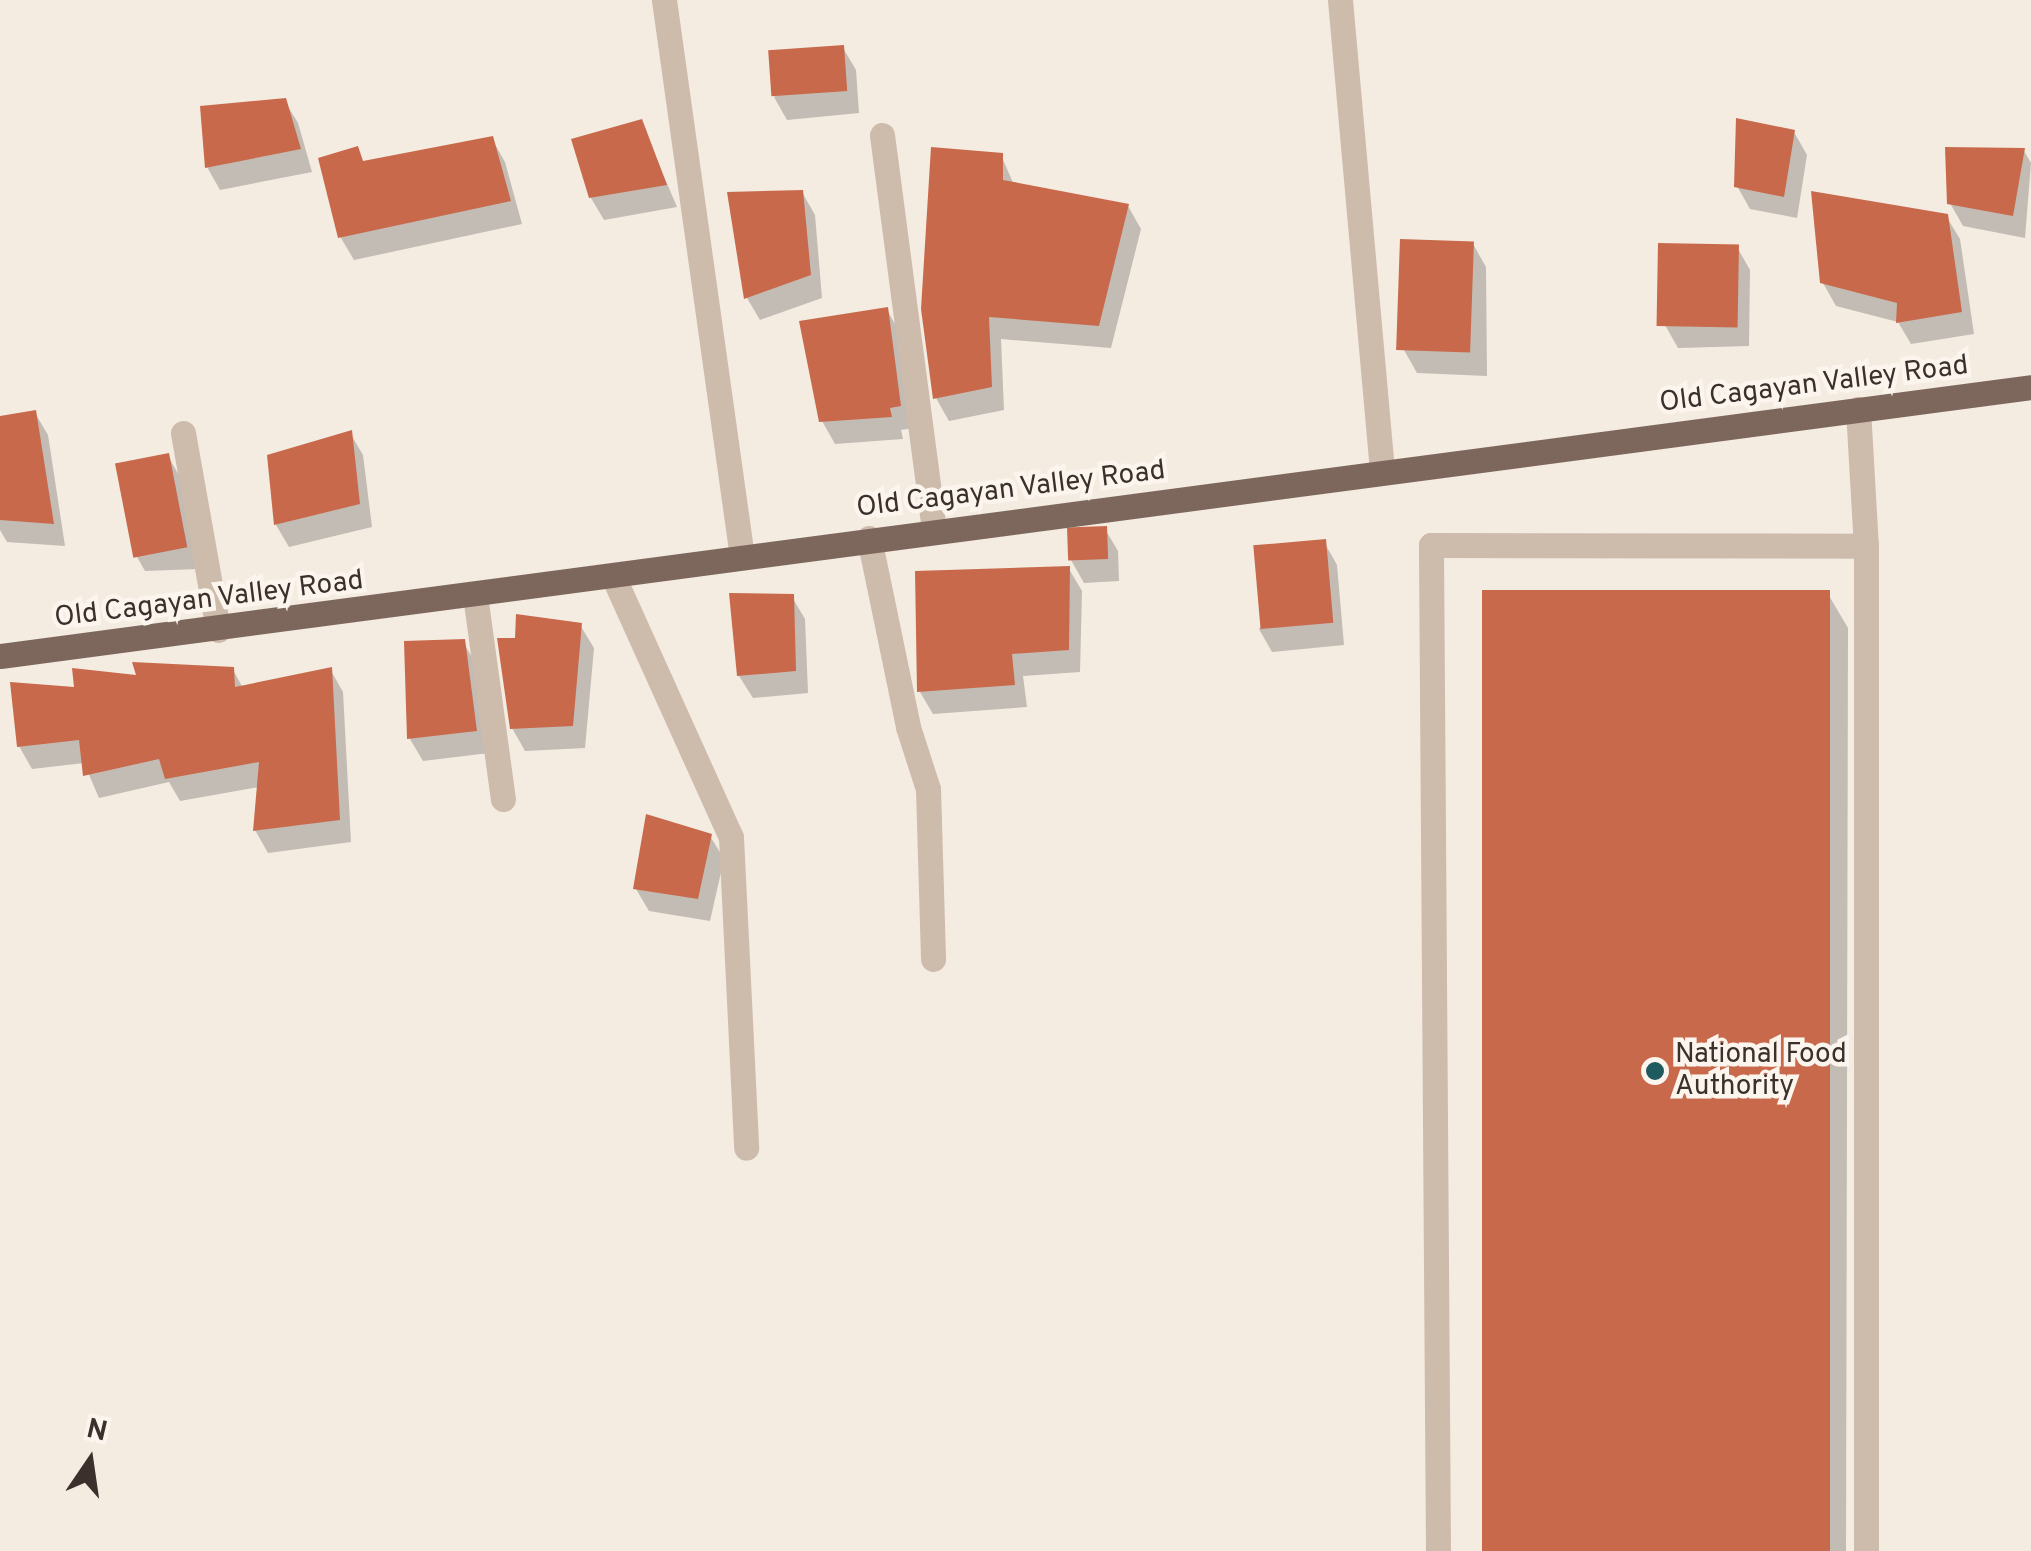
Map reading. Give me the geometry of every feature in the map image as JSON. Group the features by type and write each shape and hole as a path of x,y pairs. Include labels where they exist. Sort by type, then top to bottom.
{"main road":[{"name":"Old Cagayan Valley Road","path":"0,656 476,595 934,529 2031,387"}],"street":[{"path":"664,0 742,556"},
{"path":"1340,0 1382,472"},
{"path":"882,135 934,529"},
{"path":"1858,408 1866,546 1866,1551"},
{"path":"184,433 218,630"},
{"path":"869,538 908,727 928,789 933,959"},
{"path":"1438,1551 1430,545 1866,546"},
{"path":"613,576 731,837 746,1148"},
{"path":"476,595 503,798"}],"building":[{"path":"844,45 847,91 771,96 768,50"},
{"path":"286,98 301,149 205,168 200,106"},
{"path":"1736,118 1795,130 1784,197 1734,187"},
{"path":"642,119 667,185 589,198 571,139"},
{"path":"493,136 511,201 338,238 318,158 358,146 363,161"},
{"path":"931,147 1003,153 1003,180 1129,204 1099,326 989,317 992,387 933,399 921,309"},
{"path":"1945,147 2025,148 2013,216 1947,204"},
{"path":"803,190 811,275 744,299 727,192"},
{"path":"1811,191 1948,214 1962,312 1896,323 1897,303 1820,283"},
{"path":"1400,239 1474,242 1470,353 1396,350"},
{"path":"1658,243 1739,244 1738,327 1657,326"},
{"path":"888,307 901,406 890,408 892,417 819,422 799,321"},
{"path":"36,410 54,524 0,520 0,416"},
{"path":"352,430 360,504 274,525 267,455"},
{"path":"169,453 187,547 133,558 115,463"},
{"path":"1107,526 1108,559 1068,560 1067,527"},
{"path":"1326,539 1333,623 1261,629 1253,545"},
{"path":"1070,566 1069,650 1012,654 1015,685 917,692 915,571"},
{"name":"National Food Authority","path":"1482,590 1830,590 1830,1551 1482,1551"},
{"path":"729,593 794,594 796,671 737,676"},
{"path":"516,614 582,623 573,726 510,729 497,638 515,638"},
{"path":"465,639 477,731 407,739 404,641"},
{"path":"132,662 234,667 235,687 332,667 340,820 253,831 259,762 165,779 159,759 83,776 79,740 17,747 10,682 74,687 72,668 136,675"},
{"path":"646,814 712,834 698,899 633,889"}],"place":[{"name":"National Food Authority","path":"1655,1071"}]}
